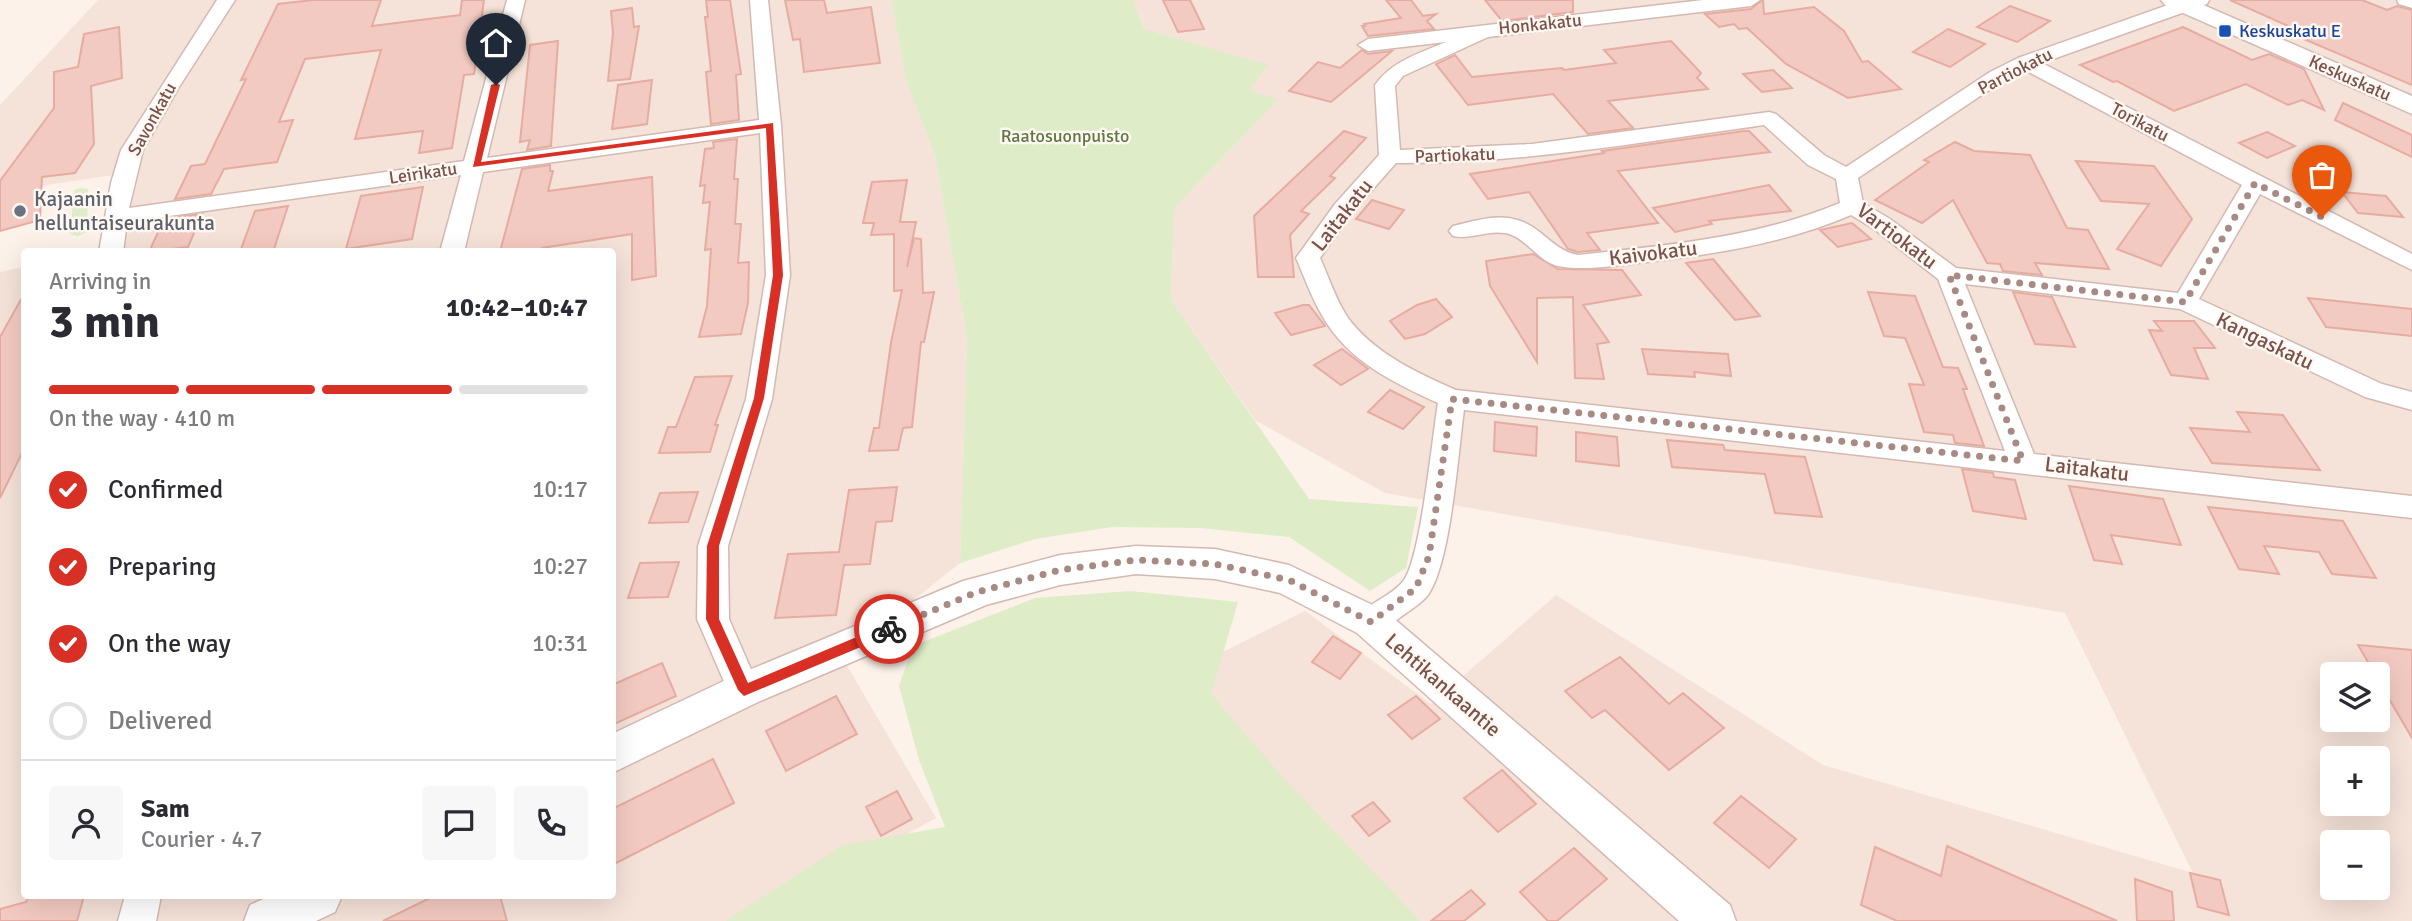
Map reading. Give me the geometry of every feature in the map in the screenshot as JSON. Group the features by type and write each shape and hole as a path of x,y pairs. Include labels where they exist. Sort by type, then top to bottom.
{"street":[{"name":"Savonkatu","path":"112,248 122,183 132,150 226,0"},
{"path":"453,248 516,0"},
{"path":"744,690 713,619 713,546 759,398 778,275 770,125 759,0"},
{"name":"Honkakatu","path":"1368,45 1751,0"},
{"path":"2406,0 2412,2"},
{"name":"Partiokatu","path":"1847,176 1997,76 2025,62 2185,2"},
{"name":"Keskuskatu","path":"2185,2 2412,106"},
{"path":"1390,156 1385,85 1396,72 1487,30"},
{"name":"Torikatu","path":"2025,62 2412,264"},
{"name":"Partiokatu","path":"1390,156 1506,153 1769,117"},
{"name":"Vartiokatu","path":"1769,117 1816,160 1847,176 1852,206 1882,224 1949,275 2023,461"},
{"name":"Leirikatu","path":"118,216 770,125"},
{"name":"Laitakatu","path":"1390,156 1343,209 1308,258 1339,322 1367,351 1403,377 1452,399 2023,461 2412,507"},
{"path":"2185,302 2255,183"},
{"name":"Kaivokatu","path":"1461,231 1491,224 1516,227 1556,258 1578,262 1727,244 1806,225 1852,206"},
{"name":"Kangaskatu","path":"1949,275 2185,302 2374,391 2412,401"},
{"path":"1371,622 1416,588 1429,556 1452,399"},
{"name":"Lehtikankaantie","path":"616,753 744,690 977,592 1060,570 1136,560 1215,564 1289,580 1371,622 1713,921"},
{"path":"137,921 143,899"},
{"path":"267,921 313,899"}],"shaded area":[{"path":"98,0 891,0 907,84 935,155 967,341 960,563 842,657 936,818 747,921 0,921 0,272 21,268 21,899 616,899 616,248 99,248 107,246 120,174 0,192 0,105"},
{"path":"1133,0 2412,0 2412,921 1352,921 1141,693 1305,611 1431,704 1556,595 1823,765 2193,873 2065,613 1385,493 1255,420 1171,300 1174,208 1277,101 1249,90 1267,65 1144,29"}],"green space":[{"name":"Raatosuonpuisto","path":"891,0 1133,0 1144,29 1268,65 1249,90 1278,100 1174,208 1171,300 1309,499 1418,507 1406,568 1370,591 1289,537 1200,528 1112,527 1035,539 960,563 967,340 935,155 907,84"},
{"path":"88,189 87,232 78,236 70,234 74,190"},
{"path":"1131,591 1238,602 1211,694 1287,782 1420,921 726,921 843,845 945,827 919,760 899,686 913,646 1035,598"}],"building":[{"path":"313,0 381,0 372,26 460,15 462,0 484,0 474,74 464,75 452,148 419,153 423,131 355,139 381,50 305,59 279,122 293,120 277,162 224,169 211,194 175,199 191,166 205,164 246,79 241,80 278,4"},
{"path":"706,0 730,0 741,74 736,75 739,120 711,124 706,72 711,71 705,17 708,17"},
{"path":"785,0 824,0 827,13 871,7 880,63 804,72 800,39 793,40"},
{"path":"1163,0 1190,0 1204,29 1178,32"},
{"path":"1386,0 1411,0 1423,16 1436,14 1427,21 1434,29 1368,36 1362,26 1365,26 1364,24 1401,18"},
{"path":"1485,0 1573,0 1573,12 1502,21"},
{"path":"1762,0 1764,14 1814,7 1844,31 1862,62 1868,61 1901,89 1848,98 1786,64 1747,28 1739,29 1734,24 1719,27 1705,14 1751,9"},
{"path":"2230,0 2362,0 2387,10 2397,6 2412,10 2412,85 2306,40 2313,37"},
{"path":"2010,6 2050,21 2017,42 1977,27"},
{"path":"632,8 634,27 639,26 630,79 608,81 613,33 611,11"},
{"path":"119,27 122,78 91,86 94,144 75,173 42,177 40,220 0,231 0,181 54,108 54,72 78,67 84,34"},
{"path":"2183,27 2252,60 2269,54 2304,69 2324,110 2302,100 2288,105 2246,84 2174,111 2080,65"},
{"path":"1948,29 1985,44 1950,67 1913,52"},
{"path":"558,41 551,146 527,150 530,140 520,142 530,45"},
{"path":"1671,41 1701,73 1697,78 1708,89 1608,101 1633,128 1588,134 1553,94 1468,105 1436,64 1455,55 1472,77 1562,68 1564,70 1616,63 1604,50"},
{"path":"1362,50 1368,54 1392,51 1331,102 1289,91 1318,62 1340,68"},
{"path":"1773,70 1792,88 1762,92 1743,74"},
{"path":"652,80 647,124 612,129 618,85"},
{"path":"2343,103 2412,135 2412,157 2335,120"},
{"path":"1344,131 1366,138 1330,176 1335,178 1301,211 1309,214 1290,235 1294,277 1258,277 1254,216"},
{"path":"1749,131 1770,152 1618,171 1658,223 1587,233 1600,250 1578,252 1568,249 1529,192 1488,199 1470,174 1604,153 1602,151"},
{"path":"2267,132 2295,146 2267,158 2239,143"},
{"path":"737,139 735,224 741,224 738,263 749,262 748,303 741,334 699,337 707,306 711,249 705,250 710,202 703,203 705,185 700,186 705,149 714,148 713,142"},
{"path":"1955,142 1974,151 2030,155 2067,228 2088,230 2109,269 2035,263 2042,275 2003,271 2000,264 1987,263 1953,200 1922,223 1875,200 1929,162 1924,160"},
{"path":"2076,161 2154,166 2192,219 2161,266 2117,249 2149,204 2101,201"},
{"path":"550,165 550,171 553,171 548,191 652,177 656,276 632,280 632,234 542,248 501,248 522,169"},
{"path":"907,180 900,222 916,222 907,267 914,238 921,239 923,293 934,292 924,342 921,342 912,427 903,428 898,450 869,451 874,428 879,428 891,343 902,290 894,291 894,234 871,235 874,223 863,223 872,182"},
{"path":"1769,185 1791,211 1709,221 1712,224 1675,232 1653,208"},
{"path":"423,187 412,239 346,248 361,196"},
{"path":"2342,192 2386,196 2403,217 2358,213"},
{"path":"1372,200 1404,210 1389,229 1356,219"},
{"path":"288,206 274,248 241,248 255,211"},
{"path":"202,214 188,247 151,248 164,219"},
{"path":"1852,223 1871,239 1838,247 1820,230"},
{"path":"1533,254 1558,269 1622,270 1641,295 1583,305 1609,342 1597,344 1604,379 1575,378 1573,297 1537,298 1537,362 1490,286 1486,261"},
{"path":"1713,259 1760,316 1735,320 1686,263"},
{"path":"1868,292 1915,296 1943,367 1958,368 1984,446 1955,443 1953,435 1924,432 1909,384 1924,385 1905,338 1884,336"},
{"path":"2013,292 2052,297 2075,347 2035,344"},
{"path":"2308,298 2412,309 2412,336 2326,327"},
{"path":"21,299 21,455 0,498 0,337"},
{"path":"1436,299 1452,317 1425,334 1405,339 1390,321 1417,305"},
{"path":"1309,305 1325,326 1291,335 1275,313"},
{"path":"2154,321 2194,321 2215,348 2194,348 2208,379 2171,375 2149,330 2162,331"},
{"path":"1342,349 1368,369 1341,385 1314,365"},
{"path":"1642,349 1728,354 1731,376 1694,372 1695,377 1648,374"},
{"path":"732,376 715,425 718,425 710,452 659,453 668,427 676,427 695,377"},
{"path":"1390,390 1424,407 1403,429 1368,412"},
{"path":"2237,412 2283,415 2320,470 2212,463 2190,428 2250,432"},
{"path":"1495,422 1537,427 1536,456 1494,451"},
{"path":"1576,432 1617,437 1619,466 1576,461"},
{"path":"1667,440 1723,445 1725,450 1805,457 1822,517 1775,513 1765,474 1672,467"},
{"path":"1962,469 1993,473 1994,477 2015,480 2026,519 1973,511"},
{"path":"2069,486 2163,499 2181,545 2111,535 2122,564 2094,560"},
{"path":"897,487 892,521 876,522 870,564 844,565 836,615 775,618 788,554 839,552 849,490"},
{"path":"698,492 688,522 649,523 660,493"},
{"path":"2208,507 2343,521 2376,578 2332,574 2319,552 2264,546 2279,574 2239,569"},
{"path":"679,562 668,597 628,598 640,563"},
{"path":"1333,636 1361,653 1340,679 1312,662"},
{"path":"2358,645 2412,650 2412,738 2390,700 2390,662 2368,662"},
{"path":"1620,657 1669,704 1683,693 1724,728 1669,770 1605,710 1592,718 1565,691"},
{"path":"662,663 676,696 616,723 616,683"},
{"path":"836,696 857,734 786,771 766,731"},
{"path":"1416,696 1440,719 1412,739 1388,715"},
{"path":"713,759 734,803 616,863 616,807"},
{"path":"1502,770 1536,804 1498,832 1464,798"},
{"path":"897,791 912,819 881,836 866,807"},
{"path":"1741,796 1796,839 1769,868 1714,823"},
{"path":"1373,802 1390,821 1369,836 1352,816"},
{"path":"1947,846 2117,921 1897,921 1861,905 1875,847 1941,876"},
{"path":"1574,848 1607,879 1557,921 1548,921 1520,892"},
{"path":"2190,873 2220,880 2229,915 2198,907"},
{"path":"2135,879 2172,892 2174,921 2137,921"},
{"path":"1471,890 1485,904 1464,921 1431,921"},
{"path":"28,899 83,899 77,921 0,921 0,909 26,902"},
{"path":"428,899 501,899 507,921 383,921"}],"way so far":[{"path":"889,629 977,592 1060,570 1136,560 1215,564 1289,580 1371,622 1416,588 1429,556 1452,399 2023,461 1949,275 2185,302 2255,183 2322,217"}],"place":[{"name":"Keskuskatu E","path":"2225,31"},
{"name":"Kajaanin helluntaiseurakunta","path":"20,211"}],"route":[{"path":"496,85 476,165 770,125 778,275 759,398 713,546 713,619 744,690 889,629"}]}
